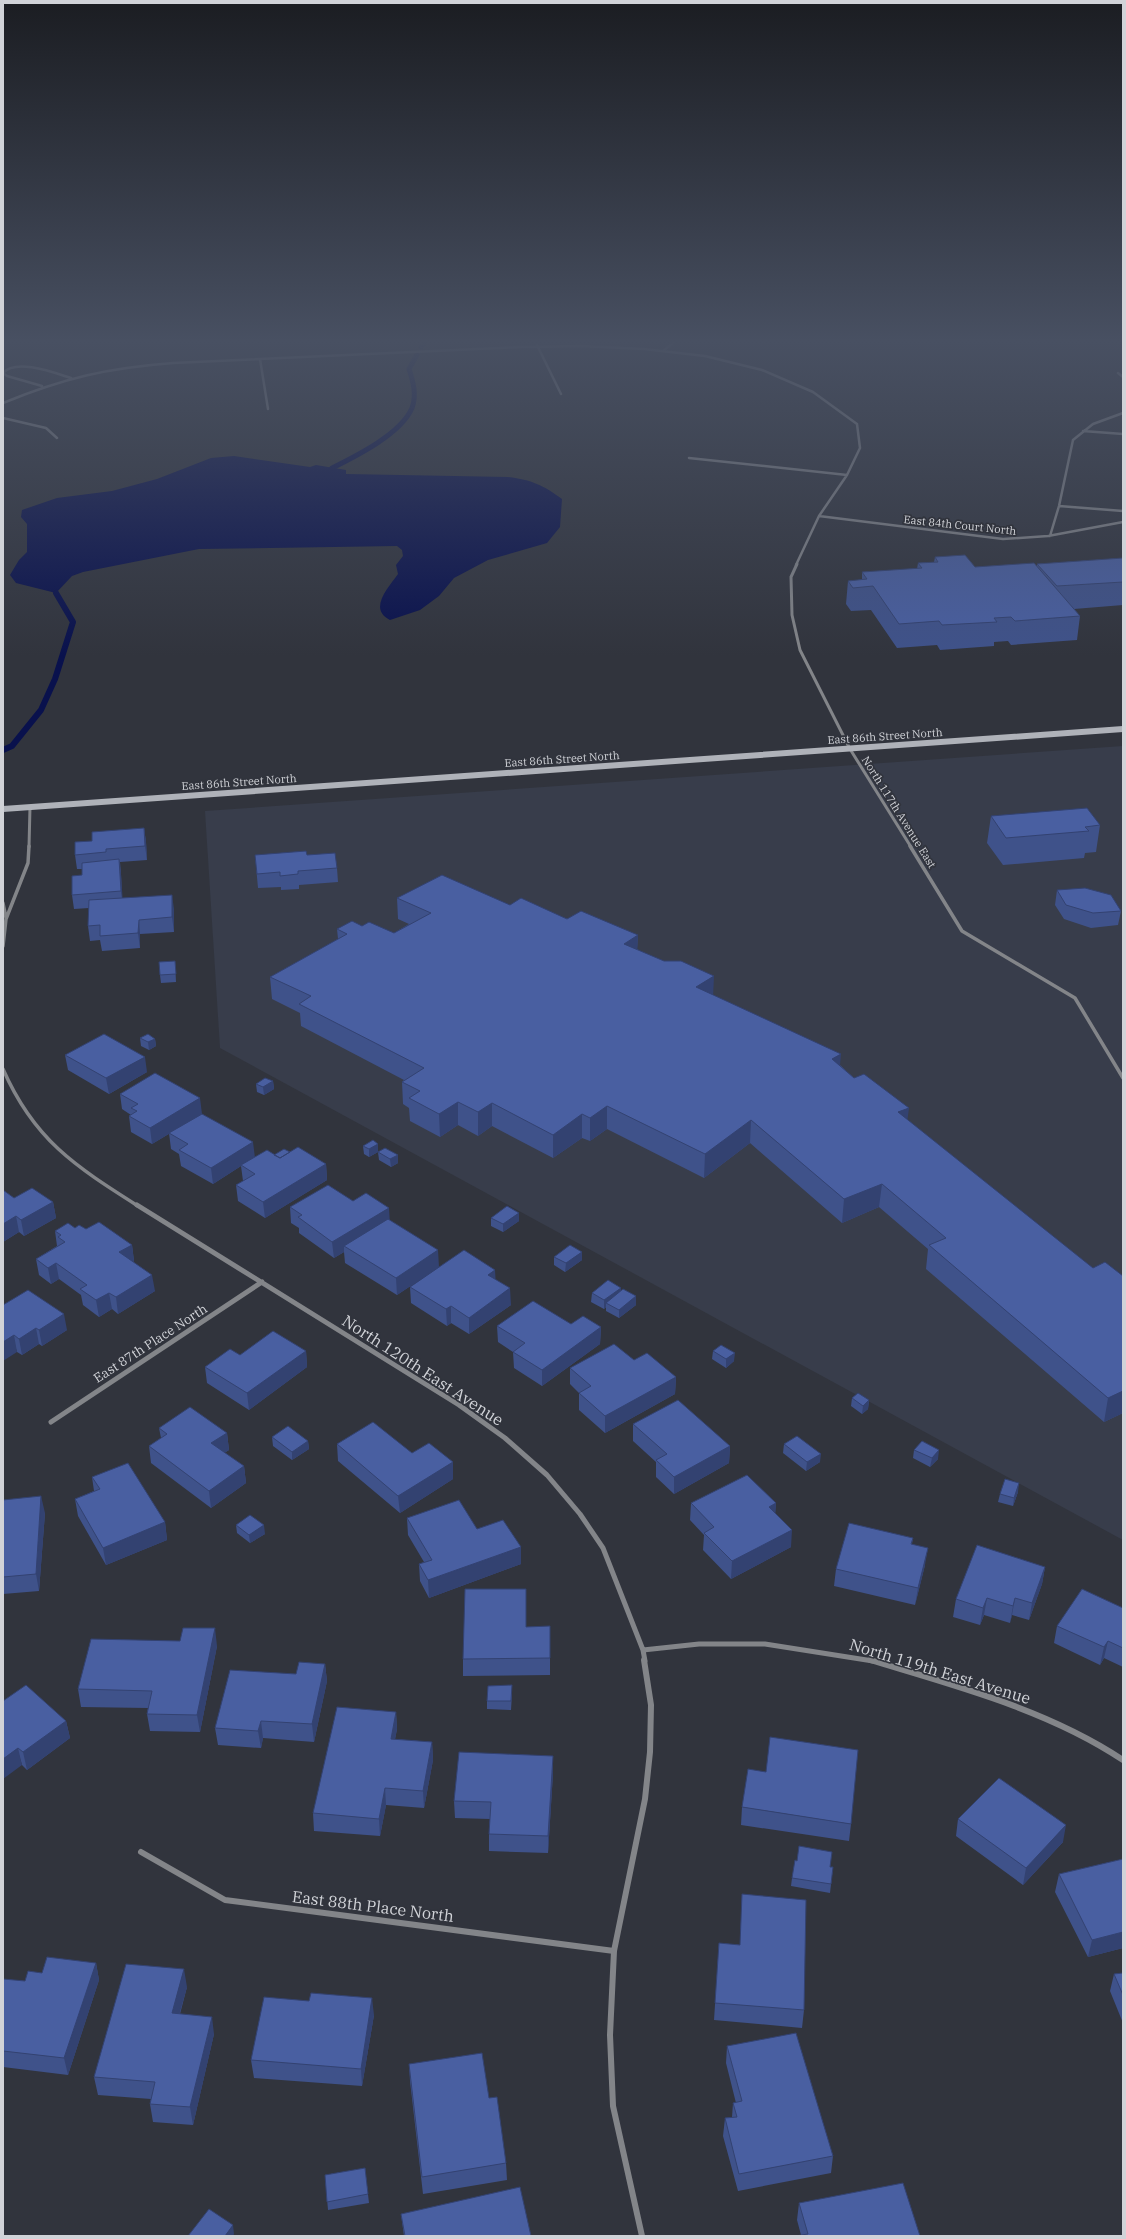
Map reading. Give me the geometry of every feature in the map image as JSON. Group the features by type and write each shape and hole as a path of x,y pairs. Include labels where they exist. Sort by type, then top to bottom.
{"main road":[{"name":"East 86th Street North","path":"3,809 1123,729"}],"street":[{"name":"North 117th Avenue East","path":"860,447 847,475 819,516 791,577 792,615 800,650 850,749 962,931 1075,998 1123,1078"},
{"path":"1050,536 1059,506 1071,447"},
{"path":"689,458 847,475"},
{"path":"1059,506 1123,511"},
{"name":"East 84th Court North","path":"819,516 1003,539 1024,540 1123,522"},
{"path":"3,946 6,918 28,863 30,807"},
{"path":"3,903 6,918"},
{"name":"North 120th East Avenue","path":"3,1069 16,1098 36,1126 62,1154 113,1190 460,1405 505,1438 547,1475 580,1514 603,1548 643,1650 651,1705 650,1752 645,1798 614,1951 610,2035 613,2106 630,2188 642,2236"},
{"name":"East 87th Place North","path":"51,1422 262,1282"},
{"name":"North 119th East Avenue","path":"643,1650 699,1644 765,1644 863,1658 942,1682 1043,1717 1108,1750 1123,1760"},
{"name":"East 88th Place North","path":"141,1852 225,1900 614,1951"}],"shaded area":[{"path":"234,456 310,467 316,465 346,470 346,474 508,477 524,480 549,490 562,499 560,527 547,543 488,560 454,578 439,596 420,610 390,620 384,615 380,604 385,592 398,574 396,565 403,556 402,550 397,546 199,549 83,572 72,576 56,593 16,583 10,575 19,560 27,552 27,524 21,517 22,510 57,498 112,491 157,479 211,458"},
{"path":"1123,746 1123,1540 220,1048 205,811"}],"building":[{"path":"965,555 975,567 1034,563 1080,616 1015,621 1011,617 994,618 997,622 942,625 939,621 899,624 873,586 853,588 848,581 867,579 862,572 922,568 918,563 938,562 935,557"},
{"path":"1123,558 1123,582 1057,586 1037,564"},
{"path":"1087,808 1100,825 1085,827 1089,831 1006,838 991,816"},
{"path":"144,828 145,846 106,849 106,852 75,855 75,842 92,841 92,832"},
{"path":"306,851 307,855 335,853 337,868 298,871 298,874 280,876 280,872 257,874 255,855"},
{"path":"119,859 121,891 72,895 72,876 82,875 82,863"},
{"path":"442,875 510,905 521,898 567,919 581,911 638,935 624,944 664,961 681,961 714,976 696,987 841,1054 832,1059 854,1078 864,1074 909,1108 898,1112 1093,1268 1105,1262 1123,1276 1123,1391 1108,1398 929,1245 946,1238 882,1184 844,1199 751,1120 705,1154 607,1106 590,1118 582,1114 553,1135 492,1103 478,1112 458,1102 439,1114 409,1098 420,1091 402,1082 424,1068 299,1004 311,996 270,977 347,934 337,929 352,921 362,926 369,922 394,933 431,913 397,898"},
{"path":"1085,888 1111,895 1121,911 1093,913 1066,905 1057,890"},
{"path":"172,895 172,917 139,920 138,933 100,936 100,925 88,926 89,900"},
{"path":"175,961 176,974 160,975 159,962"},
{"path":"104,1034 145,1057 106,1078 65,1055"},
{"path":"148,1034 155,1039 148,1042 140,1038"},
{"path":"155,1073 200,1098 150,1128 129,1116 137,1111 131,1108 138,1104 120,1094"},
{"path":"265,1078 273,1081 263,1087 256,1084"},
{"path":"202,1114 253,1142 211,1168 179,1150 188,1144 169,1133"},
{"path":"373,1140 378,1144 369,1149 363,1146"},
{"path":"298,1147 326,1164 263,1202 236,1185 255,1174 241,1165 267,1150 280,1158"},
{"path":"385,1148 398,1155 390,1159 378,1152"},
{"path":"284,1149 290,1152 280,1158 274,1155"},
{"path":"328,1185 353,1201 366,1193 389,1208 332,1242 298,1217 302,1215 290,1207"},
{"path":"32,1188 53,1202 21,1220 16,1216 3,1224 3,1190 14,1198"},
{"path":"507,1206 519,1213 503,1224 491,1218"},
{"path":"388,1219 438,1250 396,1278 344,1246"},
{"path":"99,1222 132,1245 119,1252 152,1275 116,1297 109,1293 96,1300 80,1289 87,1285 56,1263 48,1268 36,1259 65,1242 58,1237 61,1235 55,1231 68,1223 75,1228 79,1225 86,1229"},
{"path":"570,1245 582,1252 566,1263 554,1257"},
{"path":"464,1250 495,1270 488,1275 510,1288 469,1318 451,1306 446,1309 410,1287"},
{"path":"608,1280 621,1288 604,1300 592,1293"},
{"path":"623,1289 636,1296 619,1310 606,1303"},
{"path":"28,1290 64,1314 39,1330 36,1328 19,1339 14,1335 3,1342 3,1305"},
{"path":"533,1301 571,1324 583,1316 601,1327 542,1370 513,1352 525,1343 497,1326"},
{"path":"273,1331 306,1351 247,1393 205,1367 230,1349 240,1355"},
{"path":"614,1344 634,1360 647,1353 676,1377 605,1416 579,1393 591,1386 570,1368"},
{"path":"721,1345 735,1353 726,1359 713,1351"},
{"path":"858,1393 869,1400 863,1406 852,1398"},
{"path":"678,1400 730,1446 674,1477 656,1460 667,1454 633,1424"},
{"path":"190,1407 227,1433 211,1443 244,1466 209,1491 149,1446 167,1434 159,1428"},
{"path":"373,1422 412,1453 429,1443 453,1462 398,1496 337,1444"},
{"path":"288,1426 308,1441 292,1452 272,1437"},
{"path":"797,1436 821,1454 807,1462 784,1444"},
{"path":"922,1441 939,1450 932,1458 914,1450"},
{"path":"128,1463 165,1522 103,1548 75,1499 100,1489 92,1477"},
{"path":"747,1475 776,1503 769,1507 792,1530 732,1561 704,1533 714,1527 691,1503"},
{"path":"1005,1479 1019,1483 1014,1498 1000,1494"},
{"path":"41,1496 36,1574 3,1577 3,1500"},
{"path":"459,1500 477,1529 503,1520 521,1547 428,1580 419,1564 432,1560 407,1518"},
{"path":"250,1515 264,1525 249,1535 236,1525"},
{"path":"849,1523 913,1538 911,1544 928,1548 918,1588 836,1569"},
{"path":"977,1545 1045,1567 1032,1603 1015,1598 1013,1606 987,1598 983,1608 956,1599"},
{"path":"465,1589 526,1589 526,1627 550,1626 550,1658 463,1659"},
{"path":"1082,1589 1123,1608 1123,1648 1108,1641 1104,1647 1057,1626"},
{"path":"183,1628 215,1628 197,1715 147,1714 152,1691 78,1689 91,1639 180,1641"},
{"path":"299,1662 325,1664 312,1724 261,1721 258,1731 215,1728 230,1670 296,1674"},
{"path":"26,1685 66,1721 23,1752 18,1748 3,1759 3,1701"},
{"path":"512,1685 511,1701 487,1701 488,1686"},
{"path":"337,1707 396,1712 391,1739 432,1742 423,1791 385,1788 379,1819 313,1813"},
{"path":"770,1737 858,1750 851,1824 742,1807 748,1769 766,1772"},
{"path":"459,1752 553,1756 548,1836 489,1834 491,1802 454,1801"},
{"path":"999,1778 1066,1825 1026,1868 958,1819"},
{"path":"799,1846 832,1852 830,1867 833,1867 831,1884 792,1878 795,1860 797,1861"},
{"path":"1123,1859 1123,1932 1092,1940 1059,1874"},
{"path":"742,1894 806,1900 804,2010 715,2003 719,1943 740,1945"},
{"path":"47,1957 96,1963 64,2058 3,2051 3,1979 25,1981 28,1971 42,1973"},
{"path":"126,1964 184,1969 172,2013 212,2017 190,2107 150,2104 155,2082 94,2077"},
{"path":"1123,1973 1123,1995 1114,1974"},
{"path":"311,1993 372,1998 361,2069 251,2060 264,1997 309,2001"},
{"path":"796,2033 833,2156 739,2174 725,2118 737,2117 733,2103 742,2101 727,2046"},
{"path":"482,2053 489,2098 497,2097 506,2163 422,2177 409,2064"},
{"path":"365,2168 368,2194 327,2202 325,2175"},
{"path":"903,2183 920,2236 795,2236 808,2234 799,2203"},
{"path":"520,2187 531,2236 405,2236 401,2214"},
{"path":"209,2209 233,2225 225,2236 188,2236"}],"waterway":[{"path":"332,468 370,447"},
{"path":"3,750 12,746 41,710 55,679 73,622 56,593"}]}
